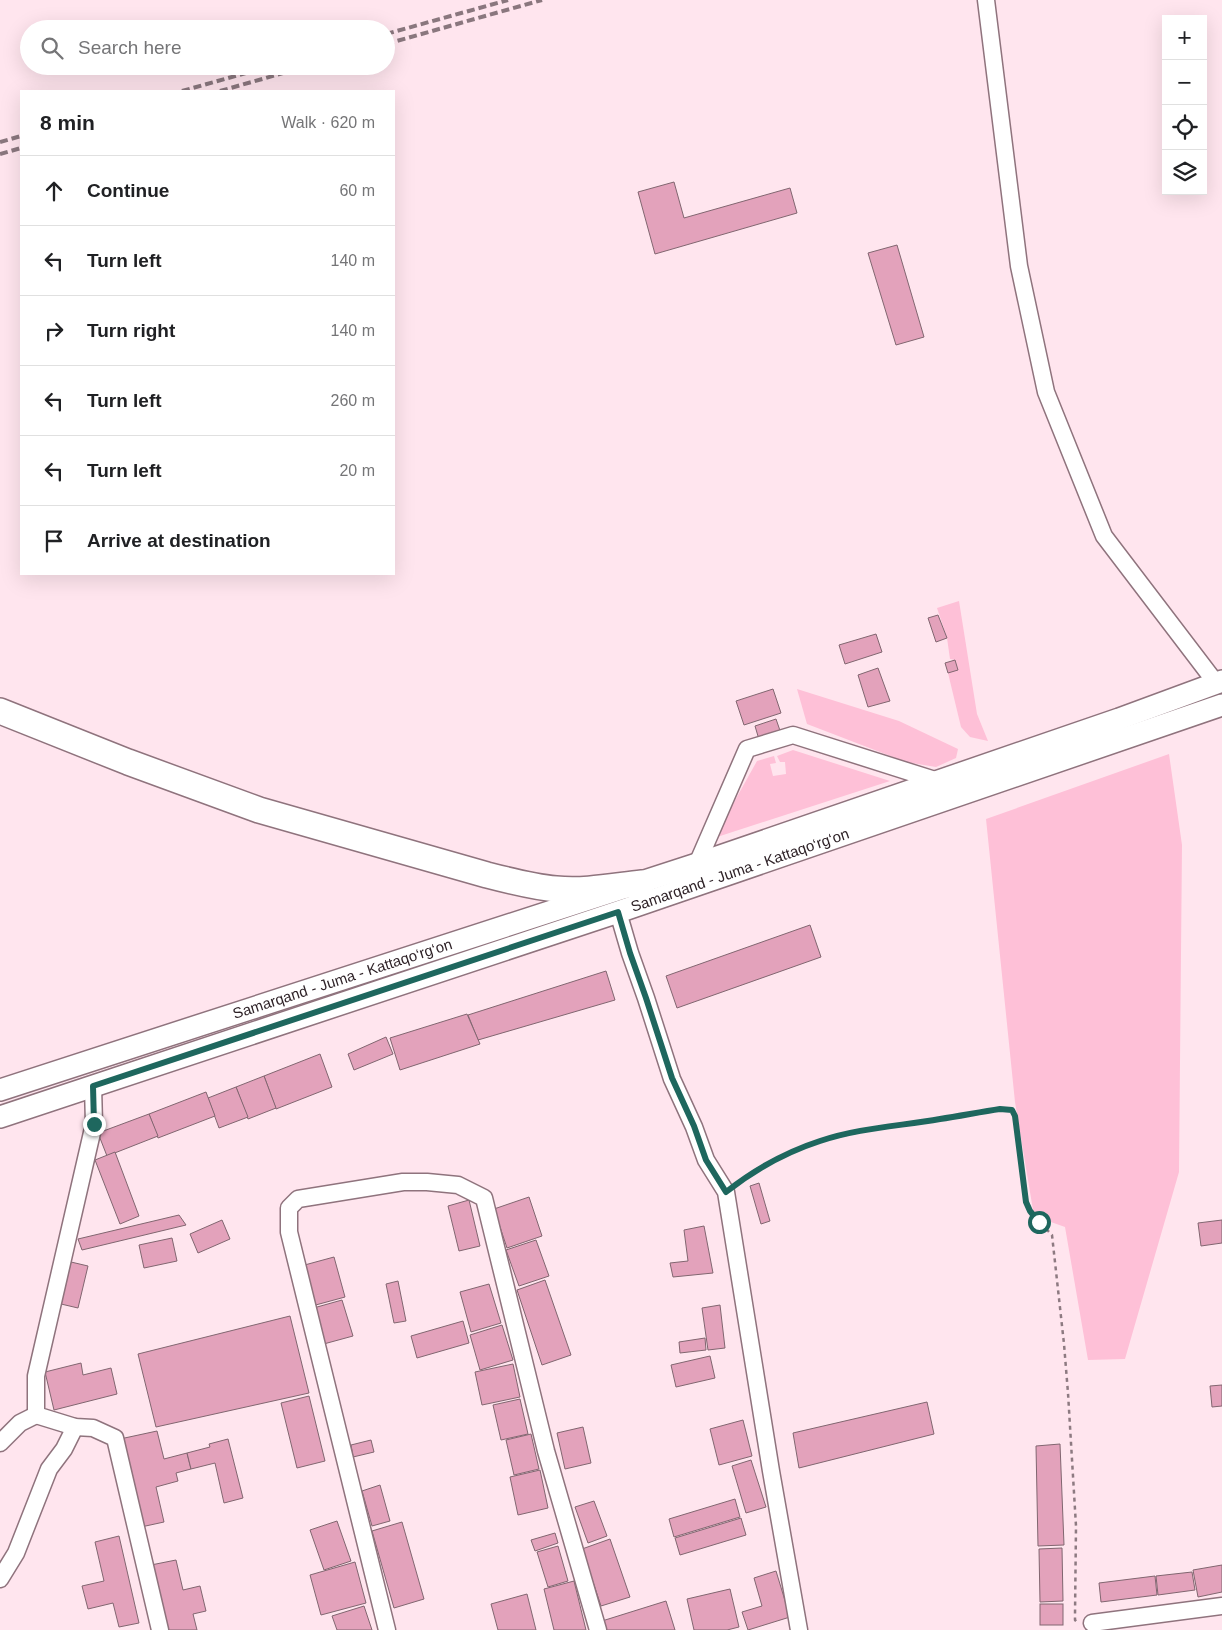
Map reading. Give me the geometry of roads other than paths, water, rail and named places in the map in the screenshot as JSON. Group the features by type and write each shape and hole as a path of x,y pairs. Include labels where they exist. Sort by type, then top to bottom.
{"highway":[{"path":"0,711 178,781 259,810 487,875 522,884 557,889 599,888 642,883"}],"main road":[{"name":"Samarqand - Juma - Kattaqo‘rg‘on","path":"0,1090 642,883 1119,719 1219,682"},
{"name":"Samarqand - Juma - Kattaqo‘rg‘on","path":"0,1117 618,912 1222,705"}],"street":[{"path":"986,0 1020,266 1046,392 1104,536 1219,682"},
{"path":"697,864 747,749 793,734 938,782"},
{"path":"618,912 672,1078 694,1126 706,1160 726,1192 782,1528 794,1629"},
{"path":"36,1415 36,1376 94,1124 93,1086"},
{"path":"387,1630 289,1232 289,1208 298,1199 403,1182 427,1182 458,1186 484,1198 546,1451 598,1630"},
{"path":"0,1443 20,1422 36,1415 75,1428 93,1428 115,1438 160,1630"},
{"path":"0,1579 16,1553 49,1470 64,1449 75,1428"},
{"path":"1092,1624 1222,1606"}],"railway":[{"path":"395,31 508,0"},
{"path":"395,41 542,0"},
{"path":"186,90 239,75"},
{"path":"224,90 276,75"},
{"path":"0,142 20,136"},
{"path":"0,154 20,148"}]}
